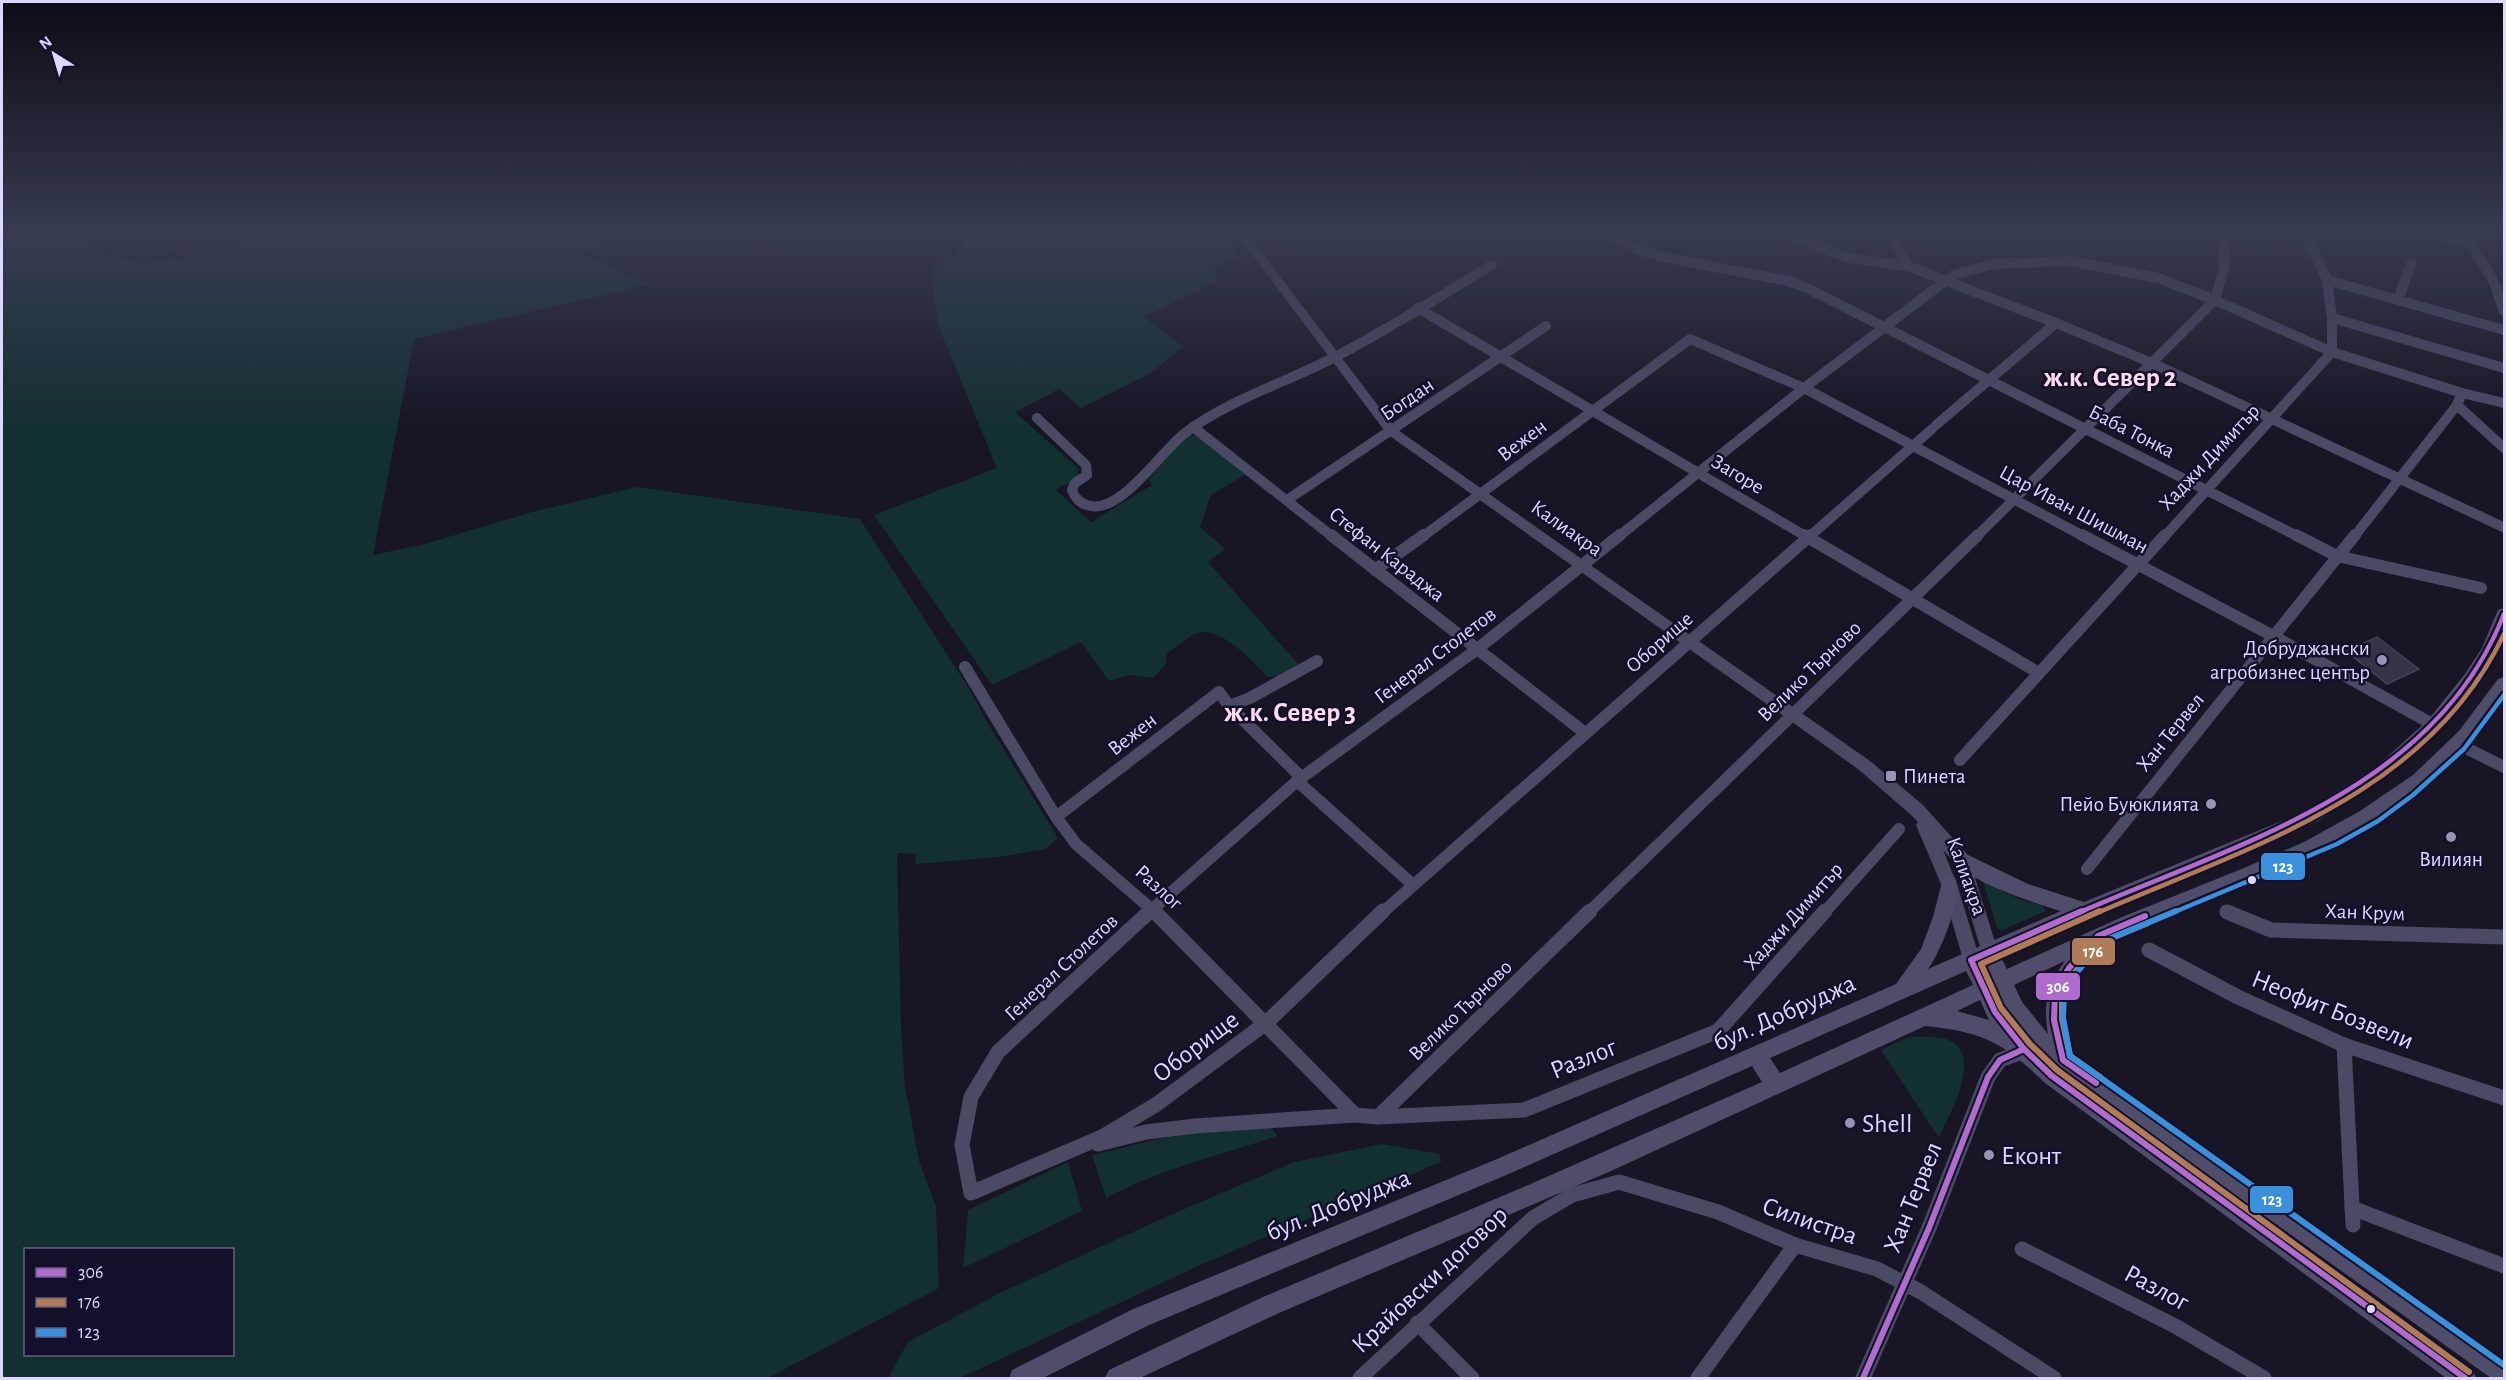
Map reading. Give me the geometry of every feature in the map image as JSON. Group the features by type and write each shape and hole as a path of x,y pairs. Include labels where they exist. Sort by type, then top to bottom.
{"main road":[{"name":"бул. Добруджа","path":"1020,1378 1139,1318 1504,1166 2084,910 2312,816 2383,771 2434,725 2471,678 2489,650 2505,614"},
{"path":"1117,1378 1154,1359 1649,1143 2098,936 2334,837 2374,814 2408,789 2458,744 2505,683"},
{"path":"1962,860 1989,877 2019,891 2084,910"},
{"path":"1902,991 1929,952 1942,917 1949,884"},
{"path":"2063,1060 2054,1020 2055,992 2070,968 2098,936"},
{"path":"1989,952 1995,1012 2024,1049 2052,1076 2465,1378"},
{"path":"1971,960 2015,1008 2034,1035 2063,1060 2505,1374"},
{"path":"1921,1017 1955,1020 1987,1028 2024,1049"},
{"path":"1756,1055 1775,1084"}],"street":[{"name":"Калиакра","path":"1289,297 1391,431 1793,714 1871,771 1916,809 1962,860 1989,952"},
{"path":"1036,418 1086,465 1087,475 1071,490 1073,496 1085,506 1093,508 1102,506 1123,495 1168,447 1192,427 1334,357 1436,297"},
{"name":"Баба Тонка","path":"1822,297 2086,428 2337,556 2481,588"},
{"name":"Генерал Столетов","path":"971,1194 962,1144 971,1097 998,1052 1152,909 1300,779 1476,650 1804,388 1922,297"},
{"path":"1989,297 2152,363 2503,527"},
{"name":"Генерал Столетов","path":"2208,297 2332,352 2462,393 2505,403"},
{"path":"2329,297 2332,352"},
{"path":"2389,297 2505,330"},
{"name":"Велико Търново","path":"1378,1117 2014,500 2215,300"},
{"name":"Загоре","path":"1418,308 2039,673"},
{"path":"2332,318 2505,368"},
{"name":"Оборище","path":"971,1194 1102,1137 1157,1104 1266,1023 1412,884 1912,446 2056,323"},
{"name":"Богдан","path":"1287,500 1546,326"},
{"name":"Цар Иван Шишман","path":"1690,339 1804,388 2139,564 2434,725"},
{"name":"Вежен","path":"1376,570 1481,495 1690,339"},
{"name":"Хаджи Димитър","path":"1960,760 2332,352"},
{"name":"Хан Тервел","path":"2087,869 2275,637 2457,405 2462,393"},
{"path":"2457,405 2505,448"},
{"name":"Стефан Караджа","path":"1192,427 1585,733"},
{"path":"1229,706 1250,698 1317,662"},
{"name":"Разлог","path":"965,667 1056,818 1076,844 1152,909 1355,1115"},
{"name":"Вежен","path":"1056,818 1219,692 1229,706 1300,779"},
{"path":"2458,744 2505,767"},
{"path":"1300,779 1412,884"},
{"name":"Калиакра","path":"1916,809 1949,884 1971,960"},
{"name":"Хаджи Димитър","path":"1718,1031 1899,829"},
{"name":"Хан Крум","path":"2228,912 2271,930 2505,937"},
{"name":"Неофит Бозвели","path":"2149,950 2238,997 2344,1045 2505,1098"},
{"name":"Разлог","path":"1071,1151 1166,1130 1355,1115 1378,1117 1524,1110 1718,1031"},
{"path":"2344,1045 2353,1225"},
{"path":"2024,1049 2038,1051 2063,1060"},
{"name":"Хан Тервел","path":"1863,1378 1929,1228 1988,1077 2000,1060 2024,1049"},
{"name":"Силистра","path":"1533,1218 1572,1195 1619,1182 1664,1194 1718,1212 1795,1245 1877,1269 1921,1292 2054,1378"},
{"path":"2352,1208 2505,1266"},
{"name":"Крайовски договор","path":"1360,1378 1533,1218"},
{"path":"1698,1378 1795,1245"},
{"name":"Разлог","path":"2022,1249 2147,1309 2265,1378"},
{"path":"1417,1323 1473,1378"}],"green space":[{"path":"2,297 592,297 414,339 373,555 425,544 532,512 637,487 860,519 968,687 1058,838 1045,849 999,857 916,864 915,854 897,853 901,1029 905,1086 919,1161 936,1207 939,1288 768,1378 2,1378"},
{"path":"934,297 1183,297 1144,317 1183,347 1149,374 1081,408 1059,389 1015,412 1079,469 1077,478 1056,490 1091,522 1152,485 1149,479 1175,448 1190,435 1197,436 1246,474 1211,495 1200,527 1225,549 1208,562 1299,665 1278,676 1268,677 1227,640 1217,635 1198,633 1166,654 1166,664 1153,678 1130,675 1109,681 1081,642 992,685 874,515 997,468 938,325"},
{"path":"1983,881 2019,899 2043,906 2046,911 2001,931 1997,928"},
{"path":"1909,1037 1946,1039 1958,1046 1963,1057 1964,1070 1961,1085 1939,1138 1881,1050"},
{"path":"1272,1128 1277,1136 1168,1171 1106,1198 1092,1155 1158,1139 1195,1133"},
{"path":"1382,1144 1440,1154 1441,1162 1198,1266 960,1378 888,1378 908,1342 1000,1293 1159,1220 1294,1162"},
{"path":"1068,1162 1082,1211 963,1268 968,1210"}],"building":[{"name":"Добруджански агробизнес център","path":"2377,637 2419,669 2387,684 2346,651"}],"transit line":[{"name":"306","path":"2465,1378 2052,1076 2024,1049 1995,1012 1971,960 2233,848 2344,794 2379,771 2411,745 2442,714 2478,667 2504,614"},
{"name":"176","path":"2469,1372 2057,1070 2030,1044 2001,1008 1981,964 2135,896 2276,838 2314,820 2349,799 2384,776 2417,749 2449,717 2480,677 2504,634"},
{"name":"123","path":"2504,695 2464,749 2413,795 2378,821 2337,844 2102,942 2077,972 2064,994 2063,1018 2070,1056 2504,1365"},
{"name":"306","path":"2096,1083 2063,1060 2054,1020 2055,992 2069,968 2098,936 2145,916"},
{"name":"176","path":"2100,1077 2070,1056 2062,1019 2062,994 2075,972 2102,942 2148,923"},
{"name":"306","path":"1863,1378 1929,1228 1988,1077 2000,1060 2024,1049"}],"place":[{"name":"Добруджански агробизнес център","path":"2382,660"},
{"name":"Пинета","path":"1891,776"},
{"name":"Пейо Буюклията","path":"2211,804"},
{"name":"Вилиян","path":"2451,837"},
{"name":"Shell","path":"1850,1123"},
{"name":"Еконт","path":"1989,1155"}],"district":[{"name":"ж.к. Север 2","path":"2110,377"},
{"name":"ж.к. Север 3","path":"1290,712"}]}
